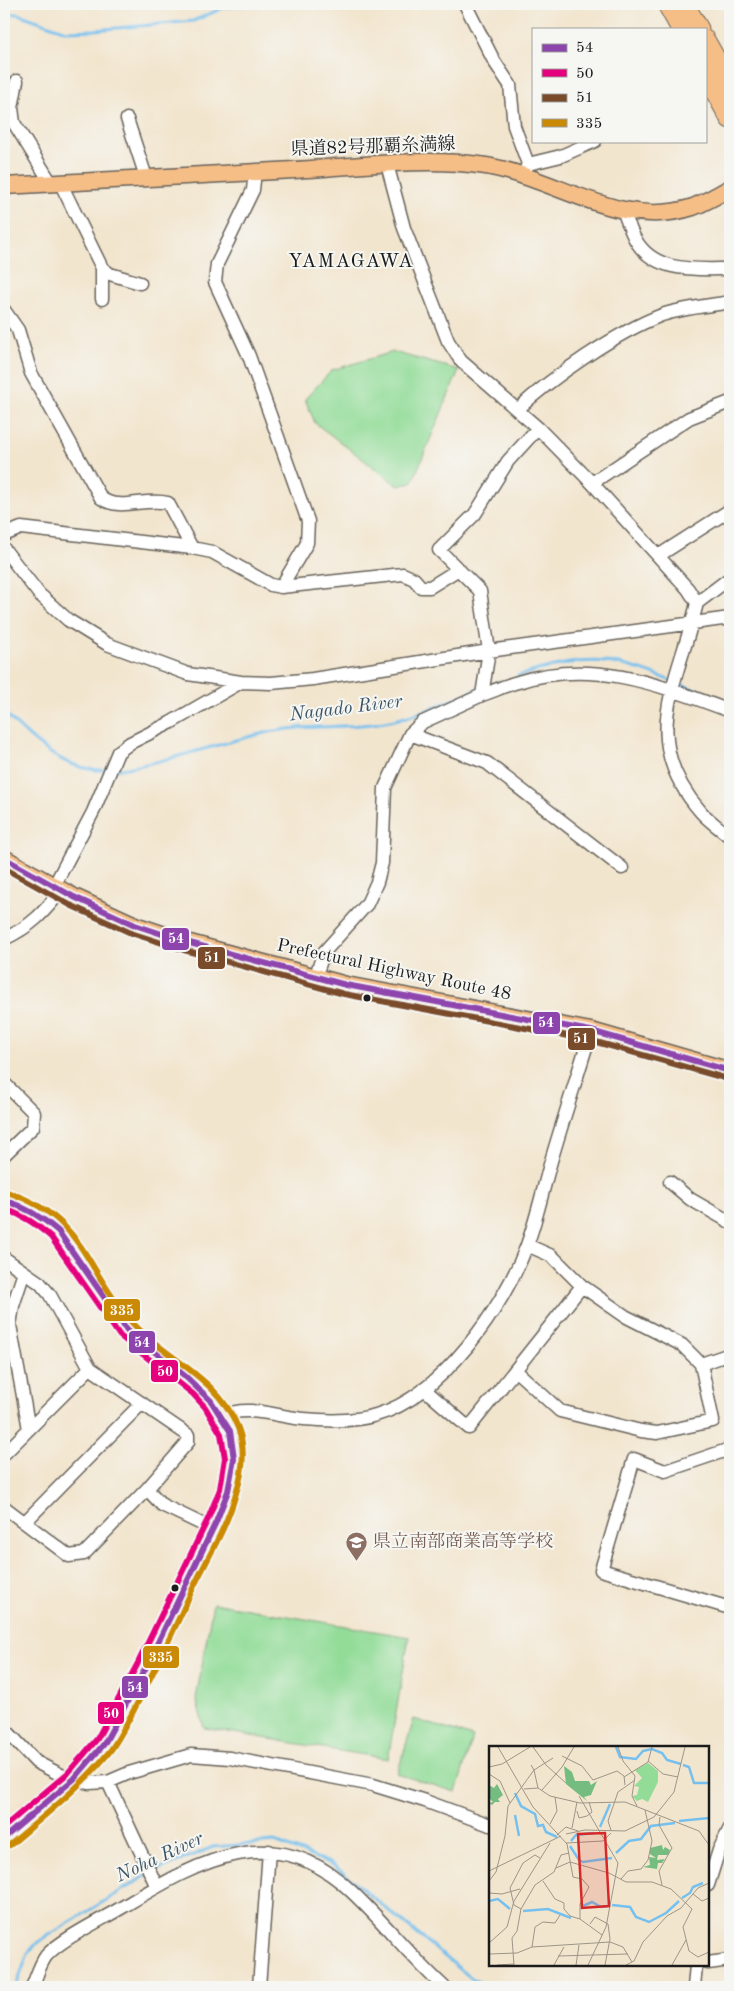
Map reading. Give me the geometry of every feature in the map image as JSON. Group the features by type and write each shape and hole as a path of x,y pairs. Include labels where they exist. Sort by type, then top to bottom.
{"highway":[{"path":"706,42 730,84"},
{"path":"706,75 730,119"},
{"path":"4,1200 31,1211 60,1232 71,1244 103,1299 127,1331 198,1387 223,1416 233,1441 234,1459 227,1490 212,1529 118,1720 104,1744 74,1779 4,1838"}],"main road":[{"name":"県道82号那覇糸満線","path":"4,186 387,164 477,164 526,169 601,205 645,214 667,213 692,207 730,188"},
{"name":"Prefectural Highway Route 48","path":"4,858 58,888 135,926 318,978 441,1004 591,1031 730,1071"}],"street":[{"path":"465,4 494,61 510,85 514,126 526,169 593,142"},
{"path":"17,81 12,108 14,123 55,183 102,268 110,274 140,283"},
{"path":"127,118 146,177"},
{"path":"387,164 404,228 448,341 460,361 538,428 592,483 688,588 697,603"},
{"path":"256,171 253,190 217,264 215,282 249,356 308,521 308,543 281,587"},
{"path":"623,210 636,241 648,254 660,262 675,268 730,269"},
{"path":"102,268 102,299"},
{"path":"517,410 543,385 617,338 640,326 662,315 730,302"},
{"path":"4,310 18,330 31,373 101,498 110,504 118,505 157,500 168,503 192,548"},
{"path":"592,483 689,418 730,402"},
{"path":"482,695 489,651 480,592 439,550 475,514 508,461 538,428"},
{"path":"658,556 730,510"},
{"path":"4,535 21,528 192,548 212,552 271,585 281,587 403,574 414,579 422,587 430,587 458,569"},
{"path":"4,549 39,594 68,620 107,644 188,674 241,682 271,683 313,679 489,651 730,618"},
{"path":"730,578 697,603 667,712 665,739 673,769 685,791 702,813 730,837"},
{"path":"318,978 318,969 324,952 367,904 377,882 382,863 385,788 410,734 423,722 482,695 519,681 566,672 620,675 673,690 730,711"},
{"path":"4,939 29,926 40,917 58,888 118,752 130,743 241,682"},
{"path":"410,734 487,763 622,868"},
{"path":"223,1416 240,1410 305,1419 342,1420 374,1416 404,1404 444,1373 474,1336 505,1291 527,1245 591,1031"},
{"path":"4,1084 34,1114 33,1127 4,1155"},
{"path":"670,1182 690,1199 730,1222"},
{"path":"516,1370 560,1410 657,1434 713,1421 701,1364 682,1345 625,1316 582,1286 552,1256 527,1245"},
{"path":"4,1258 40,1283 50,1295 90,1368 188,1435 188,1442 147,1489 84,1554 69,1556 4,1507"},
{"path":"24,1272 13,1306 10,1325 29,1429"},
{"path":"424,1389 469,1428 582,1286"},
{"path":"701,1364 730,1354"},
{"path":"4,1454 90,1368"},
{"path":"25,1522 142,1403"},
{"path":"730,1449 665,1470 634,1459 601,1570 730,1608"},
{"path":"147,1489 162,1504 182,1516 212,1529"},
{"path":"4,1728 36,1762 74,1779 89,1783 108,1782 129,1773 191,1755 230,1758 373,1785 425,1801 489,1825"},
{"path":"108,1782 155,1884"},
{"path":"709,1877 718,1850 730,1828"},
{"path":"259,1987 269,1851"},
{"path":"32,1987 46,1956 155,1884 213,1860 244,1852 269,1851 299,1858 322,1869 351,1891 444,1987"},
{"path":"709,1963 730,1960"},
{"path":"694,1987 696,1966"}],"green space":[{"path":"393,352 459,370 412,483 398,486 315,423 305,399 332,370"},
{"path":"213,1603 409,1637 388,1759 204,1728 196,1699"},
{"path":"414,1719 473,1737 456,1792 397,1774"}],"waterway":[{"path":"4,14 18,14 66,31 95,30 193,21 223,8 250,4"},
{"path":"379,4 421,6 424,4"},
{"name":"Nagado River","path":"518,676 560,665 595,661 630,666 671,681"},
{"name":"Nagado River","path":"487,686 500,682"},
{"name":"Nagado River","path":"677,683 730,703"},
{"name":"Nagado River","path":"114,770 152,763 246,737 279,730 364,725 392,721 430,709 479,689"},
{"name":"Nagado River","path":"4,712 26,734 50,753 77,766 107,770"},
{"name":"Noha River","path":"152,1872 213,1847 275,1842 332,1864 474,1980 492,1987"},
{"name":"Noha River","path":"16,1987 28,1953 38,1942 147,1875"},
{"name":"Noha River","path":"712,1987 730,1985"}],"transit line":[{"name":"54","path":"4,858 74,897 135,925 186,942 346,985 591,1031 730,1071"},
{"name":"51","path":"4,868 70,905 131,933 184,950 344,994 589,1040 728,1079"},
{"name":"335","path":"7,1192 32,1202 51,1214 66,1228 79,1244 112,1297 127,1317 156,1344 188,1368 217,1394 229,1410 238,1428 243,1452 242,1469 238,1485 222,1530 118,1739 99,1764 75,1789 10,1845"},
{"name":"54","path":"4,1200 32,1212 58,1231 127,1330 185,1376 211,1401 230,1431 234,1459 228,1491 216,1522 145,1669 104,1744 74,1779 4,1838"},
{"name":"50","path":"4,1209 29,1220 51,1237 120,1336 193,1394 205,1407 221,1434 225,1458 220,1489 208,1519 137,1665 97,1739 68,1773 4,1827"}],"place":[{"name":"県立南部商業高等学校","path":"357,1561"}],"district":[{"name":"YAMAGAWA","path":"351,262"}]}
